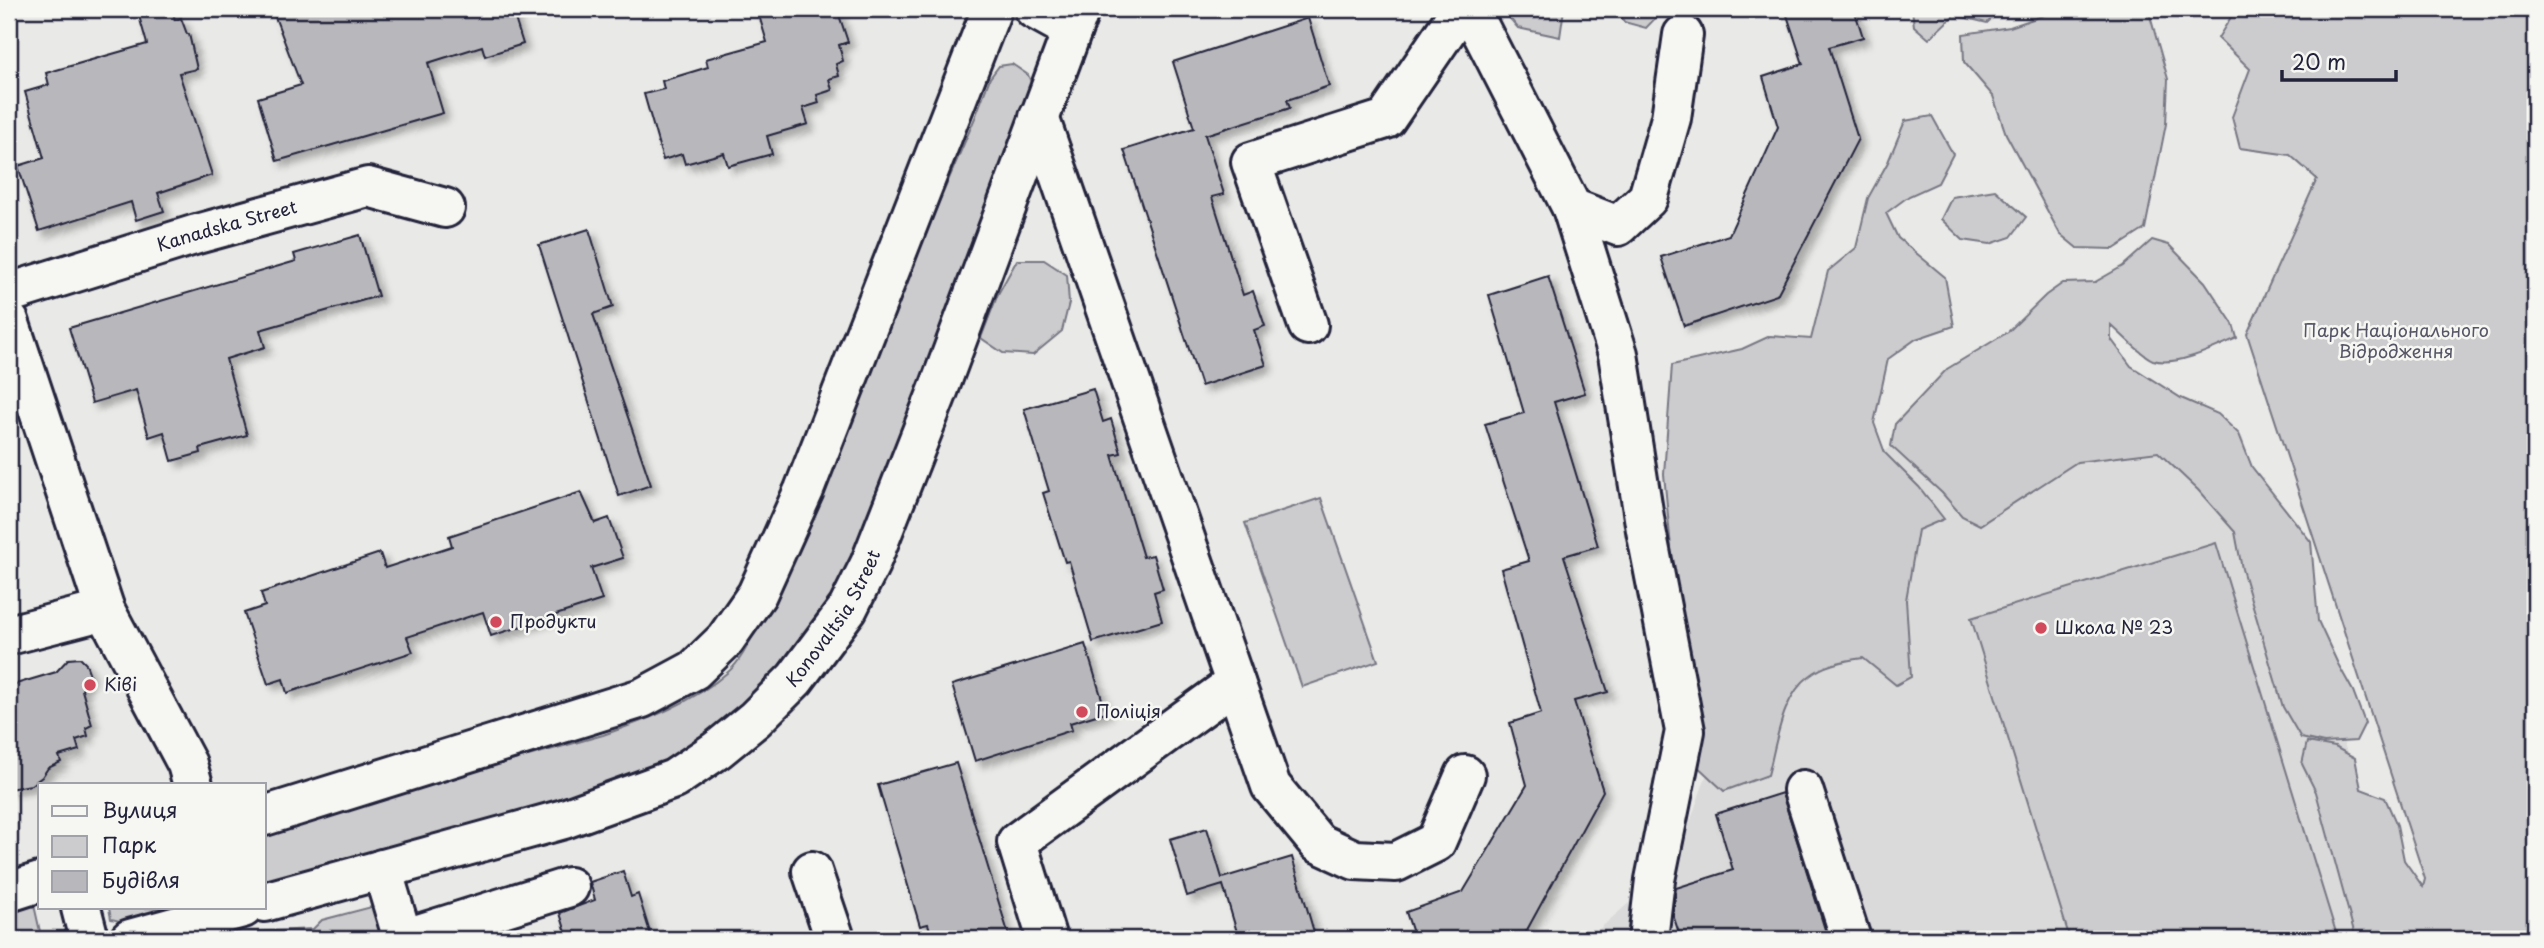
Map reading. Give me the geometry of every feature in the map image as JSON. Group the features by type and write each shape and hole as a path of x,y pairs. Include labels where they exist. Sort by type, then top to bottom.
{"main road":[{"path":"266,815 642,698 694,670 725,640 757,594 804,490 992,9"},
{"path":"1034,9 1076,19"},
{"path":"1308,325 1251,162 1386,119 1461,9"},
{"path":"1470,9 1572,208 1618,354 1646,530 1685,731 1655,880 1648,939"},
{"name":"Konovaltsia Street","path":"266,901 564,819 674,779 717,750 755,719 795,679 848,608 870,564 938,391 1076,19"},
{"path":"1572,208 1618,226 1648,198 1671,118 1683,35"},
{"path":"1039,117 1271,786 1318,843 1354,860 1396,862 1436,842 1465,775"},
{"name":"Kanadska Street","path":"9,293 197,234 368,187 445,208"},
{"path":"9,321 105,610 187,764 192,783"},
{"path":"9,635 105,610"},
{"path":"1047,939 1017,842 1235,683"},
{"path":"1802,790 1851,939"},
{"path":"382,869 403,939 569,887"},
{"path":"812,871 835,939"},
{"path":"9,892 38,883"},
{"path":"81,909 89,939"},
{"path":"130,939 239,909"}],"shaded area":[{"name":"Школа № 23","path":"2046,330 2242,436 2409,939 1588,939 1655,880 1675,866 1706,776 1847,480"}],"green space":[{"path":"1502,9 1564,9 1560,37 1518,28"},
{"path":"1618,9 1664,9 1646,28 1624,22"},
{"path":"1912,9 2002,9 1987,23 1954,15 1929,39 1914,26"},
{"path":"2062,9 2148,9 2168,79 2166,124 2145,229 2114,249 2077,248 2060,234 2006,134 1993,96 1964,62 1963,34 2010,27"},
{"name":"Парк Національного Відродження","path":"2236,9 2535,9 2535,939 2356,939 2316,792 2302,764 2307,742 2335,747 2355,758 2361,789 2385,798 2397,825 2404,860 2423,887 2425,879 2247,334 2317,179 2290,155 2240,148 2232,117 2250,69 2218,38"},
{"path":"1012,64 1028,75 1035,91 851,564 826,610 799,651 760,691 705,736 669,761 575,798 266,881 266,829 603,735 684,702 733,667 760,621 990,78 999,66"},
{"path":"1932,116 1953,154 1938,183 1909,196 1886,213 1898,238 1945,277 1954,326 1916,339 1888,359 1874,423 1885,453 1919,487 1944,519 1918,530 1906,600 1911,677 1896,685 1863,658 1816,671 1801,684 1787,707 1768,775 1724,791 1693,762 1688,661 1672,558 1664,474 1672,365 1742,349 1770,336 1811,339 1828,271 1856,248 1868,198 1888,162 1905,121"},
{"path":"1995,190 2026,217 2011,237 1990,244 1963,240 1941,219 1952,197"},
{"path":"2152,240 2169,245 2205,282 2233,324 2237,338 2173,361 2153,360 2111,325 2111,339 2131,366 2181,398 2218,414 2239,434 2252,467 2311,542 2318,621 2353,691 2365,723 2356,741 2324,743 2301,738 2283,707 2242,569 2235,532 2198,490 2158,452 2077,462 1980,525 1962,516 1942,493 1891,446 1895,424 1947,369 2008,332 2046,295 2063,283 2095,282 2123,266"},
{"path":"1017,260 1044,260 1067,275 1069,303 1062,331 1033,355 1003,353 981,338 998,294"},
{"path":"1321,498 1378,661 1302,687 1245,523"},
{"path":"2216,543 2338,939 2070,939 1971,618"},
{"path":"34,905 41,936 39,939 9,939 9,913"},
{"path":"379,905 412,939 228,939 238,933 313,929 322,920"},
{"path":"109,909 169,909 124,922 111,919"}],"building":[{"path":"172,9 175,20 181,18 189,34 197,69 179,73 212,175 158,193 164,211 136,220 131,202 39,231 18,166 44,158 25,92 49,85 46,73 147,44 139,16"},
{"path":"272,9 512,9 523,44 485,56 482,46 428,63 443,113 277,161 258,98 301,85"},
{"path":"757,9 837,9 848,42 839,45 843,61 836,64 839,76 829,79 832,90 817,95 819,103 803,108 808,124 767,136 772,154 728,166 724,153 685,164 682,154 663,160 644,94 664,89 662,81 708,67 706,59 767,42"},
{"path":"1785,9 1854,9 1863,37 1829,47 1858,139 1777,295 1684,326 1661,257 1729,235 1778,127 1763,77 1803,64"},
{"path":"1308,18 1329,86 1287,100 1290,108 1205,135 1224,194 1212,197 1243,295 1253,291 1265,326 1254,330 1266,365 1201,386 1124,150 1194,128 1173,62"},
{"path":"589,229 613,307 593,314 651,485 619,496 539,245"},
{"path":"360,235 378,296 260,330 265,347 226,359 247,435 200,448 201,453 172,461 164,432 149,437 136,390 92,403 69,328 296,261 294,254"},
{"path":"1548,276 1585,393 1554,402 1598,546 1564,556 1608,692 1574,701 1603,791 1522,939 1415,939 1406,912 1463,892 1527,785 1510,723 1541,713 1501,569 1529,561 1485,424 1524,413 1489,295"},
{"path":"1093,389 1103,422 1111,419 1121,453 1112,455 1143,557 1153,555 1163,589 1154,592 1162,621 1093,642 1069,561 1065,562 1043,493 1049,491 1024,409"},
{"path":"581,492 595,523 609,518 623,558 591,568 602,600 491,636 483,612 407,637 413,652 287,693 283,679 268,684 244,613 265,606 261,593 380,553 385,568 452,546 449,536"},
{"path":"1085,644 1106,712 1070,723 1072,730 975,761 952,685"},
{"path":"80,658 86,664 90,675 82,690 92,725 86,728 88,736 76,740 79,750 59,756 61,762 48,768 42,777 31,785 9,789 9,686 56,672 68,659"},
{"path":"956,763 1010,939 933,939 928,924 920,926 878,785"},
{"path":"1782,793 1828,939 1681,939 1673,915 1676,888 1733,870 1716,814"},
{"path":"1207,828 1222,878 1292,857 1316,939 1239,939 1223,885 1187,896 1170,839"},
{"path":"623,871 631,897 638,894 652,939 568,939 560,913 595,900 590,882"}],"place":[{"name":"Продукти","path":"496,622"},
{"name":"Школа № 23","path":"2041,628"},
{"name":"Ківі","path":"90,685"},
{"name":"Поліція","path":"1082,712"}]}
